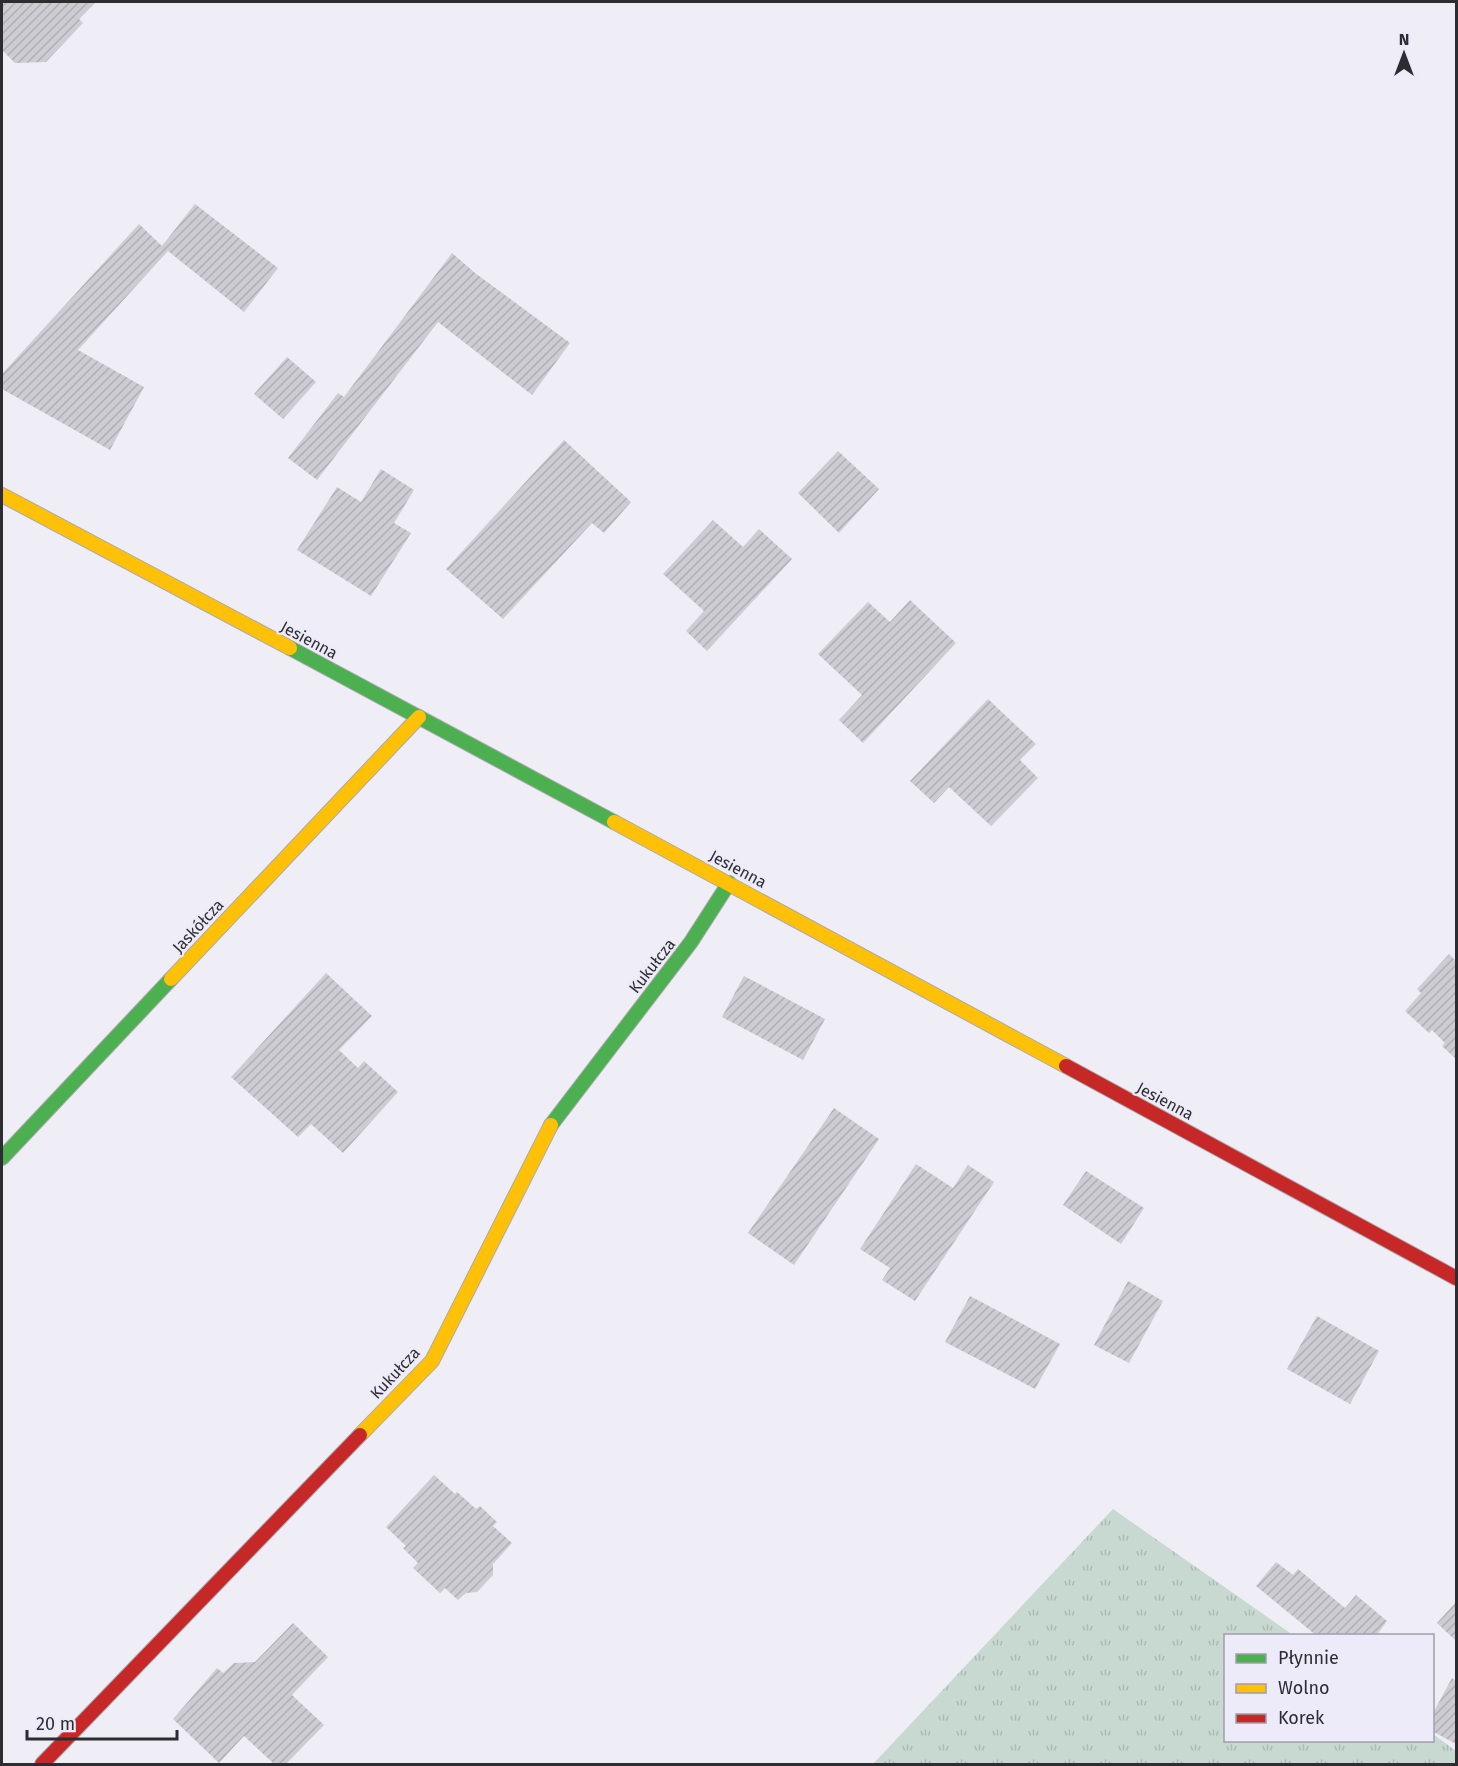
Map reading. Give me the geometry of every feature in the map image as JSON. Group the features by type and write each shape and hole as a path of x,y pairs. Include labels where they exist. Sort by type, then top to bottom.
{"street":[{"name":"Jesienna","path":"2,495 729,883 1456,1278"},
{"name":"Jaskółcza","path":"2,1158 419,717"},
{"name":"Kukułcza","path":"42,1764 432,1360 548,1128 691,942 729,883"}],"green space":[{"path":"1113,1509 1292,1634 1224,1634 1224,1742 1434,1742 1434,1735 1456,1751 1456,1764 873,1764"}],"building":[{"path":"2,2 96,2 79,19 83,23 46,62 15,63 2,50"},
{"path":"195,204 278,268 244,312 168,251 78,350 144,387 110,450 2,389 2,374 139,224 162,246"},
{"path":"452,253 475,273 570,343 532,395 438,322 317,480 288,458 338,393 344,397"},
{"path":"287,357 316,382 283,419 254,394"},
{"path":"564,440 631,502 604,533 592,523 503,619 446,569"},
{"path":"838,451 879,489 839,533 798,493"},
{"path":"381,469 414,490 394,523 411,533 371,596 297,550 337,487 361,502"},
{"path":"713,520 743,547 759,529 792,559 707,651 686,631 704,611 663,574"},
{"path":"910,600 956,643 863,743 839,720 862,695 818,654 868,602 890,622"},
{"path":"988,699 1036,744 1020,760 1038,778 991,826 949,787 934,803 910,781"},
{"path":"1449,954 1456,961 1456,1059 1442,1046 1445,1043 1432,1030 1429,1033 1405,1011 1421,993 1417,989"},
{"path":"326,973 372,1016 339,1050 358,1068 364,1061 398,1092 343,1153 311,1124 298,1137 231,1077"},
{"path":"744,976 825,1019 803,1060 722,1017"},
{"path":"834,1108 879,1139 794,1265 748,1233"},
{"path":"916,1164 953,1188 968,1165 994,1182 915,1301 882,1280 890,1268 860,1249"},
{"path":"1086,1171 1144,1208 1121,1244 1063,1205"},
{"path":"1128,1281 1163,1301 1129,1363 1094,1345"},
{"path":"970,1296 1060,1344 1035,1389 945,1342"},
{"path":"1317,1316 1379,1351 1350,1404 1287,1369"},
{"path":"434,1475 476,1509 480,1506 497,1522 493,1526 512,1543 493,1564 493,1575 477,1592 466,1593 458,1600 445,1588 440,1593 413,1568 418,1563 403,1548 406,1546 386,1527"},
{"path":"1276,1562 1293,1575 1298,1569 1345,1608 1356,1595 1387,1621 1377,1634 1315,1634 1256,1586"},
{"path":"1456,1602 1456,1641 1437,1623"},
{"path":"293,1623 328,1657 292,1695 324,1725 286,1764 274,1764 244,1736 219,1763 173,1719 217,1668 223,1673 234,1663 255,1662"},
{"path":"1452,1678 1456,1681 1456,1744 1434,1732 1434,1711"}],"traffic: fast":[{"path":"290,648 614,822"},
{"path":"551,1125 691,942 729,883"},
{"path":"2,1158 171,979"}],"traffic: slow":[{"path":"2,495 290,648"},
{"path":"171,979 419,717"},
{"path":"614,822 1066,1066"},
{"path":"360,1435 432,1361 551,1125"}],"traffic: jam":[{"path":"1066,1066 1456,1278"},
{"path":"42,1764 360,1435"}]}
